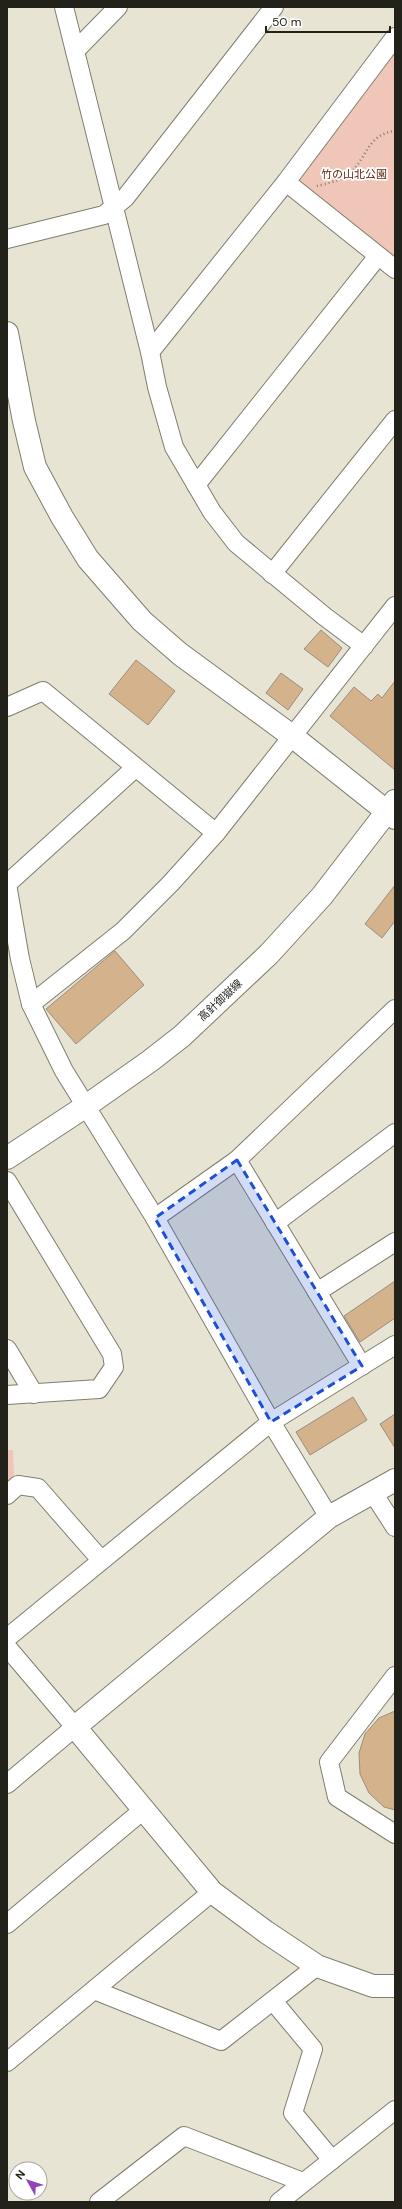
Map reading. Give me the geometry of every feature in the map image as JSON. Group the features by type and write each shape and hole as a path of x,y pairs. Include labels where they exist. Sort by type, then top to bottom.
{"street":[{"path":"64,7 150,352 157,387 174,447 212,512 236,543 272,574 364,646"},
{"path":"75,51 118,7"},
{"path":"7,239 104,215 114,208 125,198 270,9"},
{"path":"150,352 291,186 395,37"},
{"path":"291,186 395,268"},
{"path":"196,485 378,256"},
{"path":"7,334 35,467 88,559 142,621 180,654 392,810"},
{"path":"272,574 395,420"},
{"path":"31,1004 123,930 171,883 216,833 395,606"},
{"path":"7,707 43,691 216,833"},
{"path":"135,768 7,884 20,959 31,1004 64,1071 155,1218 271,1422 329,1517"},
{"name":"高針御嶽線","path":"7,1158 86,1106 150,1061 182,1036 269,954 322,896 392,810"},
{"path":"155,1218 237,1160 395,1009"},
{"path":"275,1223 395,1133"},
{"path":"237,1160 362,1366"},
{"path":"7,1181 112,1354 114,1367 99,1389 7,1395"},
{"path":"317,1292 395,1242"},
{"path":"7,1638 271,1422 395,1345"},
{"path":"7,1349 34,1394"},
{"path":"7,1784 329,1517 395,1480"},
{"path":"7,1495 18,1485 38,1488 101,1560"},
{"path":"373,1493 395,1528"},
{"path":"7,1647 75,1727 142,1811 212,1892 266,1932 317,1966 373,1986 395,1986"},
{"path":"395,1676 329,1762 337,1797 395,1834"},
{"path":"7,1924 142,1811"},
{"path":"7,2062 212,1892"},
{"path":"94,1990 221,2041 317,1966"},
{"path":"273,2001 314,2049 293,2113 332,2160"},
{"path":"278,2202 395,2110"},
{"path":"99,2202 121,2196 184,2136 303,2182"}],"path":[{"path":"291,186 323,185 349,175 373,141 387,132 395,131"}],"highlighted area":[{"path":"237,1160 362,1366 271,1422 155,1218"}],"green space":[{"name":"竹の山北公園","path":"395,53 395,258 296,181"},
{"path":"7,1450 13,1450 14,1476 7,1481"}],"building":[{"path":"321,630 342,648 328,667 304,649"},
{"path":"136,660 175,691 148,725 109,694"},
{"path":"281,673 303,689 288,710 266,693"},
{"path":"395,681 395,770 330,716 354,687 371,701 378,694 382,698"},
{"path":"395,885 395,921 382,938 365,924"},
{"path":"115,951 144,985 76,1044 46,1009"},
{"path":"395,1281 395,1318 360,1342 344,1316"},
{"path":"353,1397 367,1420 310,1455 296,1432"},
{"path":"395,1414 395,1448 380,1424"},
{"path":"395,1711 395,1810 384,1807 369,1793 360,1774 359,1753 365,1734 379,1718"}]}
